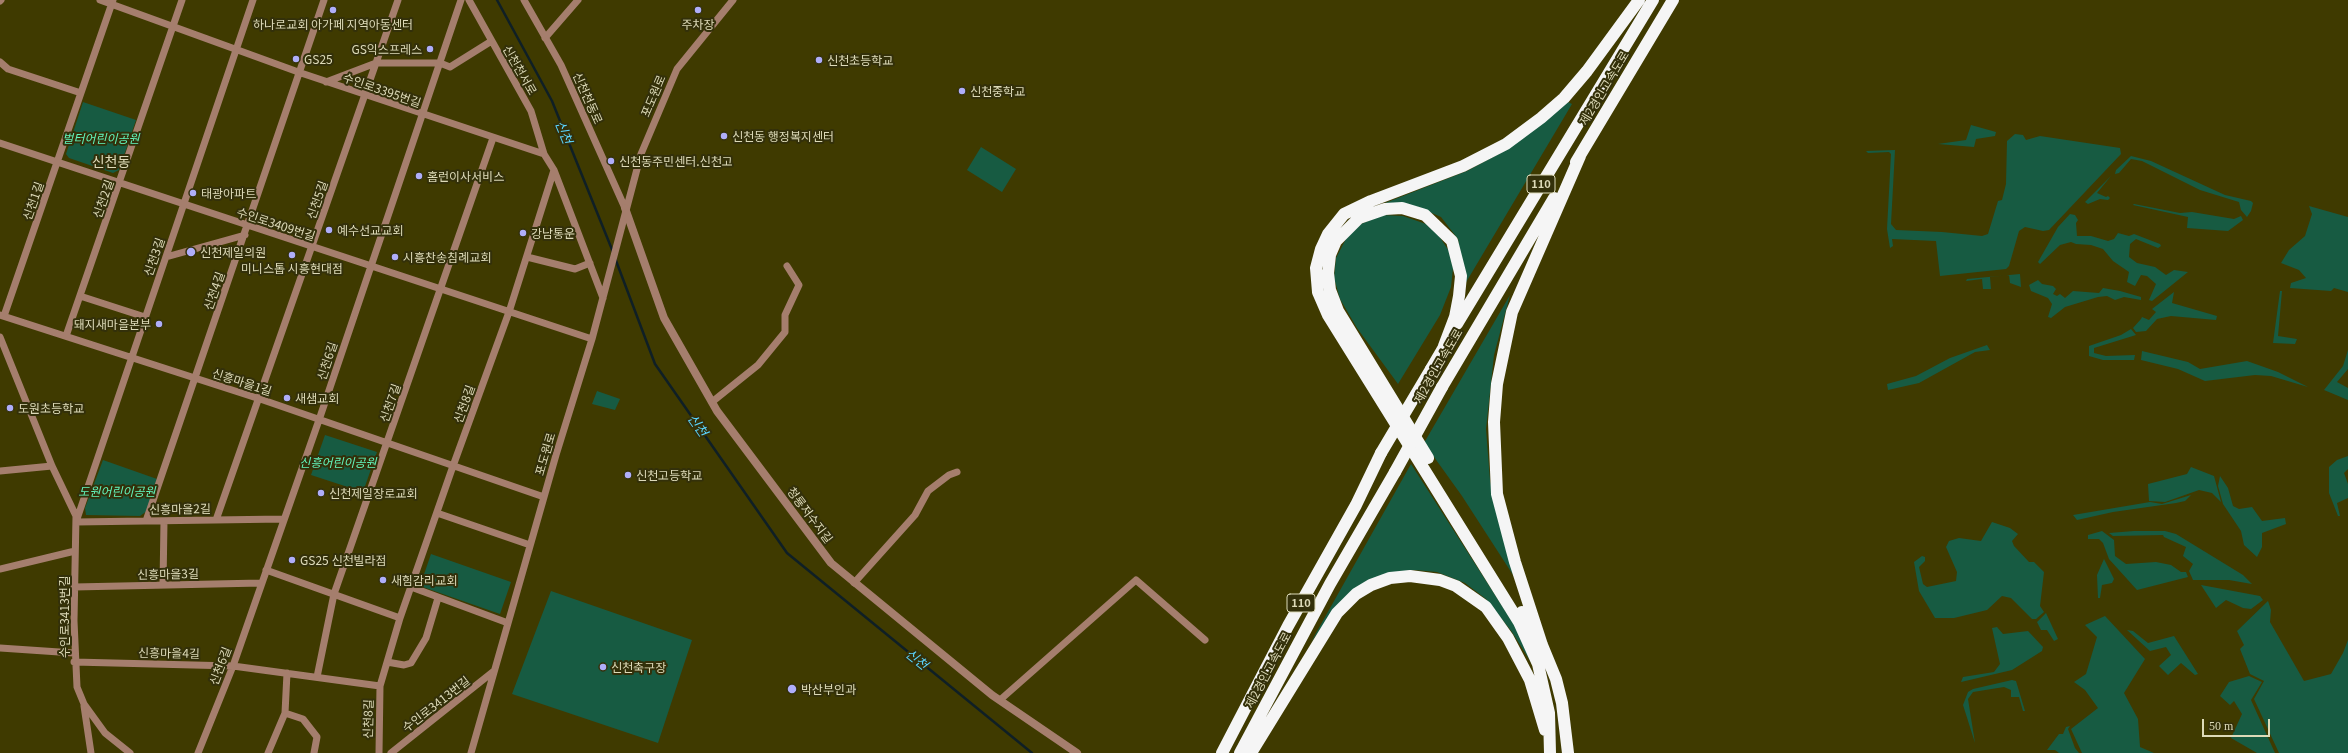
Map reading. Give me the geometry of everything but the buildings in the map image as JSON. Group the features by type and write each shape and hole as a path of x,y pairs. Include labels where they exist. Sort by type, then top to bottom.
{"highway":[{"path":"1551,750 1549,713 1538,664 1519,622 1328,315 1318,292 1316,268 1328,234 1344,214 1371,200 1463,166 1506,144 1541,118 1564,98 1587,71 1639,0"},
{"name":"제2경인고속도로","path":"1222,753 1288,626 1356,505 1381,453 1430,369 1653,0"},
{"name":"제2경인고속도로","path":"1240,753 1330,584 1442,387 1673,0"},
{"path":"1568,753 1562,703 1556,679 1542,645 1515,562 1497,494 1494,452 1497,384 1512,312 1525,277 1580,156"},
{"path":"1444,346 1455,317 1461,276 1452,242 1425,215 1402,208 1384,209 1359,218 1336,241 1330,256 1328,273 1330,290 1338,311 1542,645"},
{"path":"1251,753 1337,613 1356,594 1371,584 1390,578 1410,576 1440,580 1456,586 1486,608 1508,638 1530,680 1551,750"}],"street":[{"name":"수인로3395번길","path":"100,0 113,2 236,50 326,82 422,115 544,154"},
{"name":"신천2길","path":"66,336 120,184 182,0"},
{"name":"신천3길","path":"76,522 253,0"},
{"name":"신천4길","path":"146,521 301,73 324,0"},
{"name":"신천5길","path":"216,520 398,0"},
{"name":"신천6길","path":"198,753 233,666 283,519 319,420 461,0"},
{"name":"신천천서로","path":"469,0 490,42 531,111 544,154"},
{"name":"신천천동로","path":"524,0 561,65 626,208"},
{"path":"545,38 578,0"},
{"name":"포도원로","path":"471,753 544,497 592,340 623,217 641,154 677,69 733,0"},
{"name":"신천1길","path":"2,316 58,163 113,2"},
{"path":"326,82 376,63 440,64 450,67 490,42"},
{"path":"0,62 8,70 82,93"},
{"name":"신천7길","path":"317,677 334,594 388,443 493,138"},
{"name":"수인로3409번길","path":"0,143 592,340"},
{"path":"544,154 554,170 604,295"},
{"name":"신천8길","path":"379,753 380,686 400,618 509,312 554,170"},
{"name":"청룡저수지길","path":"626,208 664,318 712,402 831,563 1000,700 1076,753"},
{"path":"166,257 245,235"},
{"path":"527,257 575,269 590,263"},
{"path":"712,402 758,364 785,332 785,315 799,285 786,266"},
{"path":"80,296 145,317"},
{"name":"신흥마을1길","path":"2,316 258,399 544,497"},
{"name":"수인로3413번길","path":"0,337 52,466 76,516 74,662 77,687 84,704 105,733 130,753"},
{"path":"0,472 52,466"},
{"path":"854,582 916,516 928,491 949,475 957,472"},
{"path":"437,513 530,545"},
{"name":"신흥마을2길","path":"76,522 283,519"},
{"path":"163,585 164,521"},
{"path":"0,569 75,551"},
{"path":"266,570 400,618"},
{"path":"1000,700 1136,580 1205,640"},
{"name":"신흥마을3길","path":"74,587 261,583"},
{"path":"411,587 508,622"},
{"path":"387,662 404,666 411,663 426,638 438,598"},
{"path":"0,648 74,653"},
{"name":"신흥마을4길","path":"74,662 233,666 380,686"},
{"name":"수인로3413번길","path":"391,753 495,671"},
{"path":"268,753 285,713 287,673"},
{"path":"84,704 91,753"},
{"path":"285,713 303,719 317,737 314,753"}],"green space":[{"name":"벌터어린이공원","path":"83,102 136,120 119,170 113,173 69,158 66,154"},
{"path":"1568,102 1572,104 1465,284 1458,239 1441,217 1418,207 1385,203 1467,171 1508,149"},
{"path":"1971,125 1996,132 1995,136 1976,139 1974,147 1938,144 1966,140"},
{"path":"2015,134 2023,135 2026,140 2040,136 2120,148 2121,154 2049,230 2043,231 2025,227 2019,231 2009,266 2006,269 1940,276 1936,241 1892,239 1893,246 1890,248 1887,229 1891,154 1889,152 1868,153 1866,151 1895,150 1891,224 1896,230 1942,232 1982,236 1988,234 1998,201 2002,200 2006,184 2007,141"},
{"path":"981,147 1016,169 1002,192 967,170"},
{"path":"2131,156 2151,161 2225,195 2251,201 2253,203 2251,211 2247,217 2241,210 2239,202 2200,190 2142,161 2131,159 2119,173 2115,174 2116,170"},
{"path":"2111,176 2097,193 2106,197 2108,196 2110,198 2108,200 2100,199 2088,204 2085,202"},
{"path":"2133,205 2180,213 2192,212 2234,219 2241,216 2243,220 2228,231 2187,228 2188,217"},
{"path":"2309,206 2348,217 2348,292 2334,288 2331,291 2290,288 2291,283 2306,278 2299,270 2281,263 2289,250 2305,236 2312,214"},
{"path":"2070,214 2075,215 2078,220 2076,223 2077,236 2091,236 2108,241 2114,239 2118,233 2129,236 2134,234 2160,244 2161,246 2158,248 2136,239 2130,244 2129,257 2137,263 2155,267 2166,275 2174,270 2188,272 2152,301 2149,300 2156,284 2147,276 2141,275 2135,286 2127,282 2129,272 2113,261 2103,249 2091,245 2076,244 2071,242 2060,245 2040,264 2038,262 2058,227"},
{"path":"1382,215 1403,216 1426,224 1439,236 1449,251 1453,268 1451,287 1440,315 1398,384 1357,328 1340,299 1334,278 1336,258 1348,235 1361,224"},
{"path":"2020,274 2021,287 2010,283 2009,275"},
{"path":"2006,275 1990,277 1991,289 1983,289 1982,279 1966,281 1967,279"},
{"path":"2038,280 2042,284 2053,286 2056,289 2053,294 2057,296 2060,294 2065,298 2073,291 2099,293 2103,288 2141,297 2141,300 2124,297 2115,300 2107,296 2098,297 2065,307 2051,318 2048,317 2052,304 2048,298 2031,291 2029,285"},
{"path":"2280,291 2282,291 2278,336 2297,339 2295,344 2273,343"},
{"path":"2174,292 2172,303 2217,316 2216,320 2171,316 2157,319 2146,331 2136,332 2133,328 2142,317 2149,320 2156,312 2152,309"},
{"path":"1510,295 1494,355 1486,429 1490,480 1498,520 1515,578 1462,496 1424,443"},
{"path":"2131,329 2136,335 2094,348 2094,353 2106,356 2135,355 2134,360 2103,360 2089,356 2089,346 2121,335"},
{"path":"1987,345 1990,350 1975,352 1919,383 1888,390 1887,384 1916,376 1950,358"},
{"path":"2348,350 2348,369 2337,382 2348,388 2348,400 2324,390 2343,366"},
{"path":"2142,351 2188,362 2200,369 2247,361 2278,372 2308,387 2271,376 2255,375 2205,381 2178,369 2141,360"},
{"path":"597,391 620,399 615,410 592,404"},
{"name":"신흥어린이공원","path":"325,435 377,452 363,492 311,475"},
{"path":"2348,456 2348,469 2344,473 2348,484 2348,498 2337,503 2340,516 2338,516 2329,493 2329,467 2337,460"},
{"name":"도원어린이공원","path":"103,460 157,479 147,511 140,516 86,515 85,508"},
{"path":"1411,464 1515,626 1532,664 1512,632 1486,599 1465,583 1437,572 1415,570 1387,573 1339,605 1311,642"},
{"path":"2191,467 2214,476 2221,502 2212,493 2199,490 2165,502 2149,501 2148,484 2187,474"},
{"path":"2220,476 2228,488 2233,506 2239,509 2252,507 2262,521 2285,518 2286,524 2262,533 2262,547 2257,557 2244,545 2241,531 2223,504 2218,486"},
{"path":"2191,495 2185,501 2176,503 2113,512 2077,520 2073,515 2150,502 2162,504"},
{"path":"1992,522 2010,528 2018,534 2012,541 2014,546 2029,562 2034,562 2044,572 2040,606 2044,612 2036,619 2032,619 2011,598 2002,596 1987,610 1954,618 1935,618 1919,591 1914,562 1922,556 1925,557 1925,561 1919,567 1923,584 1927,587 1956,581 1957,572 1946,547 1949,541 1959,538 1981,541"},
{"path":"2102,531 2114,540 2115,556 2126,564 2156,562 2171,565 2181,572 2186,572 2188,577 2137,590 2109,559 2103,543 2099,539 2088,539 2088,535"},
{"path":"2165,531 2176,534 2243,575 2252,584 2229,580 2193,580 2189,571 2193,564 2183,556 2186,547 2164,537 2163,535 2113,536 2109,533"},
{"path":"431,554 511,582 500,614 420,586"},
{"path":"2104,559 2114,579 2112,583 2102,585 2100,598 2098,598 2097,575"},
{"path":"2201,585 2260,596 2263,600 2251,609 2243,608 2226,600 2216,608"},
{"name":"신천축구장","path":"551,591 692,640 658,743 512,694"},
{"path":"2268,601 2271,610 2270,622 2304,681 2331,674 2343,653 2348,640 2348,753 2279,753 2254,699 2264,681 2250,674 2240,649 2244,645 2237,631"},
{"path":"2046,613 2058,639 2054,641 2047,630 2041,630 2037,622"},
{"path":"2105,616 2145,659 2124,693 2138,719 2140,747 2154,753 2082,753 2071,729 2098,708 2085,690 2074,682 2086,674 2097,637 2085,625"},
{"path":"1997,627 2003,634 2028,631 2043,647 2042,651 2012,670 1961,682 1963,677 1994,672 2000,664 1992,628"},
{"path":"2127,630 2133,631 2148,643 2174,636 2198,674 2195,675 2181,663 2168,675 2159,666 2171,655 2166,647 2150,651"},
{"path":"2249,676 2262,682 2251,700 2275,753 2257,753 2231,738 2242,714 2234,701 2230,705 2220,696 2229,682"},
{"path":"2012,680 2016,681 2025,711 2023,711 2019,697 2011,697 2011,690 2004,687 1973,692 1968,699 1975,743 1963,705 1968,692 1973,689"},
{"path":"2070,726 2068,729 2075,748 2079,753 2059,753 2055,750 2047,750 2059,734 2063,734 2066,727"}],"waterway":[{"name":"신천","path":"497,0 552,101 613,252"},
{"name":"신천","path":"615,258 655,364 787,553 1032,753"}],"place":[{"name":"하나로교회 아가페 지역아동센터","path":"333,10"},
{"name":"주차장","path":"698,10"},
{"name":"GS익스프레스","path":"430,49"},
{"name":"GS25","path":"296,59"},
{"name":"신천초등학교","path":"819,60"},
{"name":"신천중학교","path":"962,91"},
{"name":"신천동 행정복지센터","path":"724,136"},
{"name":"신천동주민센터.신천고","path":"611,161"},
{"name":"홈런이사서비스","path":"419,176"},
{"name":"태광아파트","path":"193,193"},
{"name":"예수선교교회","path":"329,230"},
{"name":"강남통운","path":"523,233"},
{"name":"신천제일의원","path":"191,252"},
{"name":"미니스톱 시흥현대점","path":"292,255"},
{"name":"시흥찬송침례교회","path":"395,257"},
{"name":"돼지새마을본부","path":"159,324"},
{"name":"새샘교회","path":"287,398"},
{"name":"도원초등학교","path":"10,408"},
{"name":"신천고등학교","path":"628,475"},
{"name":"신천제일장로교회","path":"321,493"},
{"name":"GS25 신천빌라점","path":"292,560"},
{"name":"새힘감리교회","path":"383,580"},
{"name":"신천축구장","path":"603,667"},
{"name":"박산부인과","path":"792,689"}],"district":[{"name":"신천동","path":"111,162"}]}
